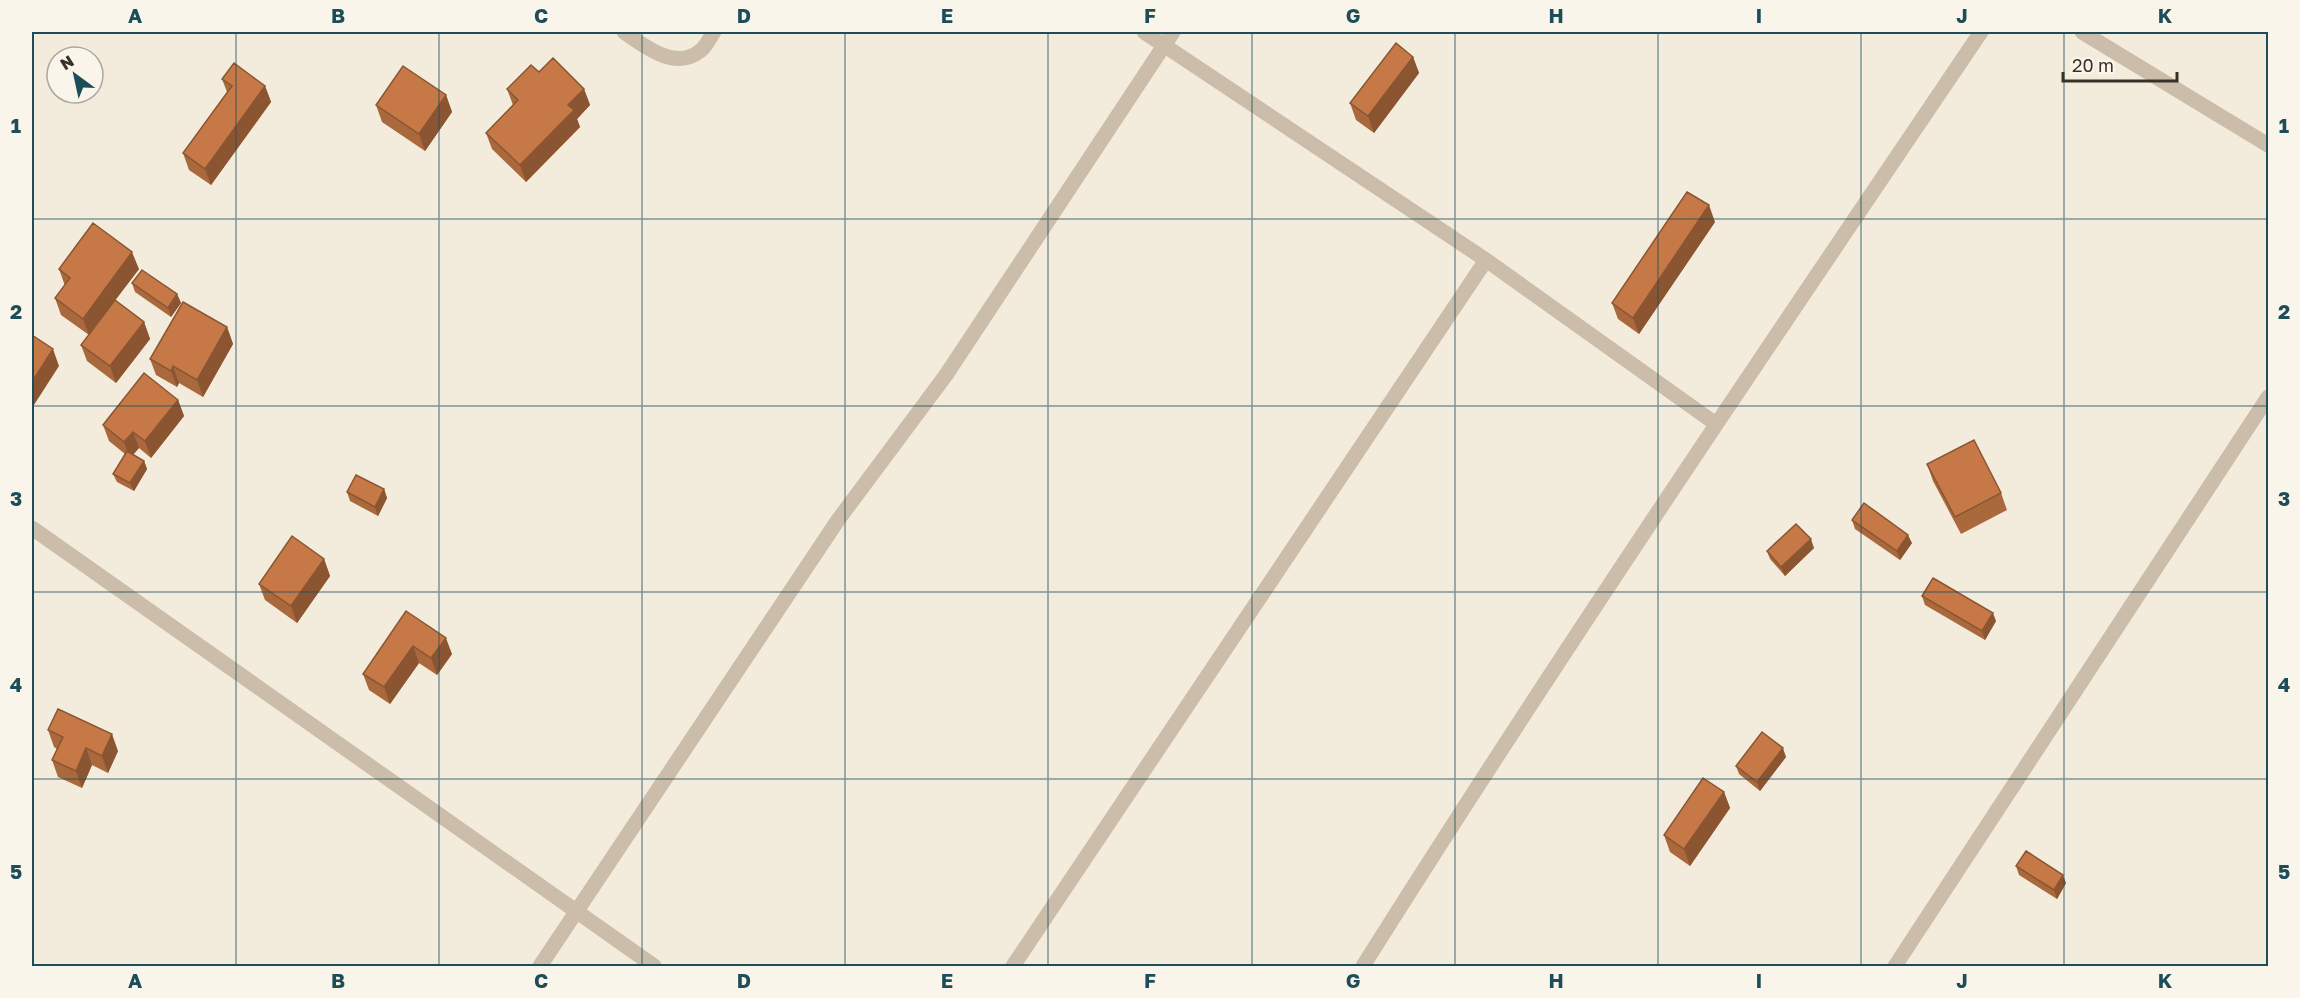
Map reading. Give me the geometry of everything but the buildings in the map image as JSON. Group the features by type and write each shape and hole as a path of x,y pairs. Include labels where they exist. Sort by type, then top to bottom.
{"street":[{"path":"624,32 666,58 684,58 701,51 714,32"},
{"path":"1144,32 1486,260 1716,424"},
{"path":"540,966 838,520 946,375 1173,32"},
{"path":"1363,966 1509,737 1716,424 1981,32"},
{"path":"2082,32 2268,146"},
{"path":"1013,966 1486,260"},
{"path":"1895,966 2268,397"},
{"path":"32,528 654,966"}]}
